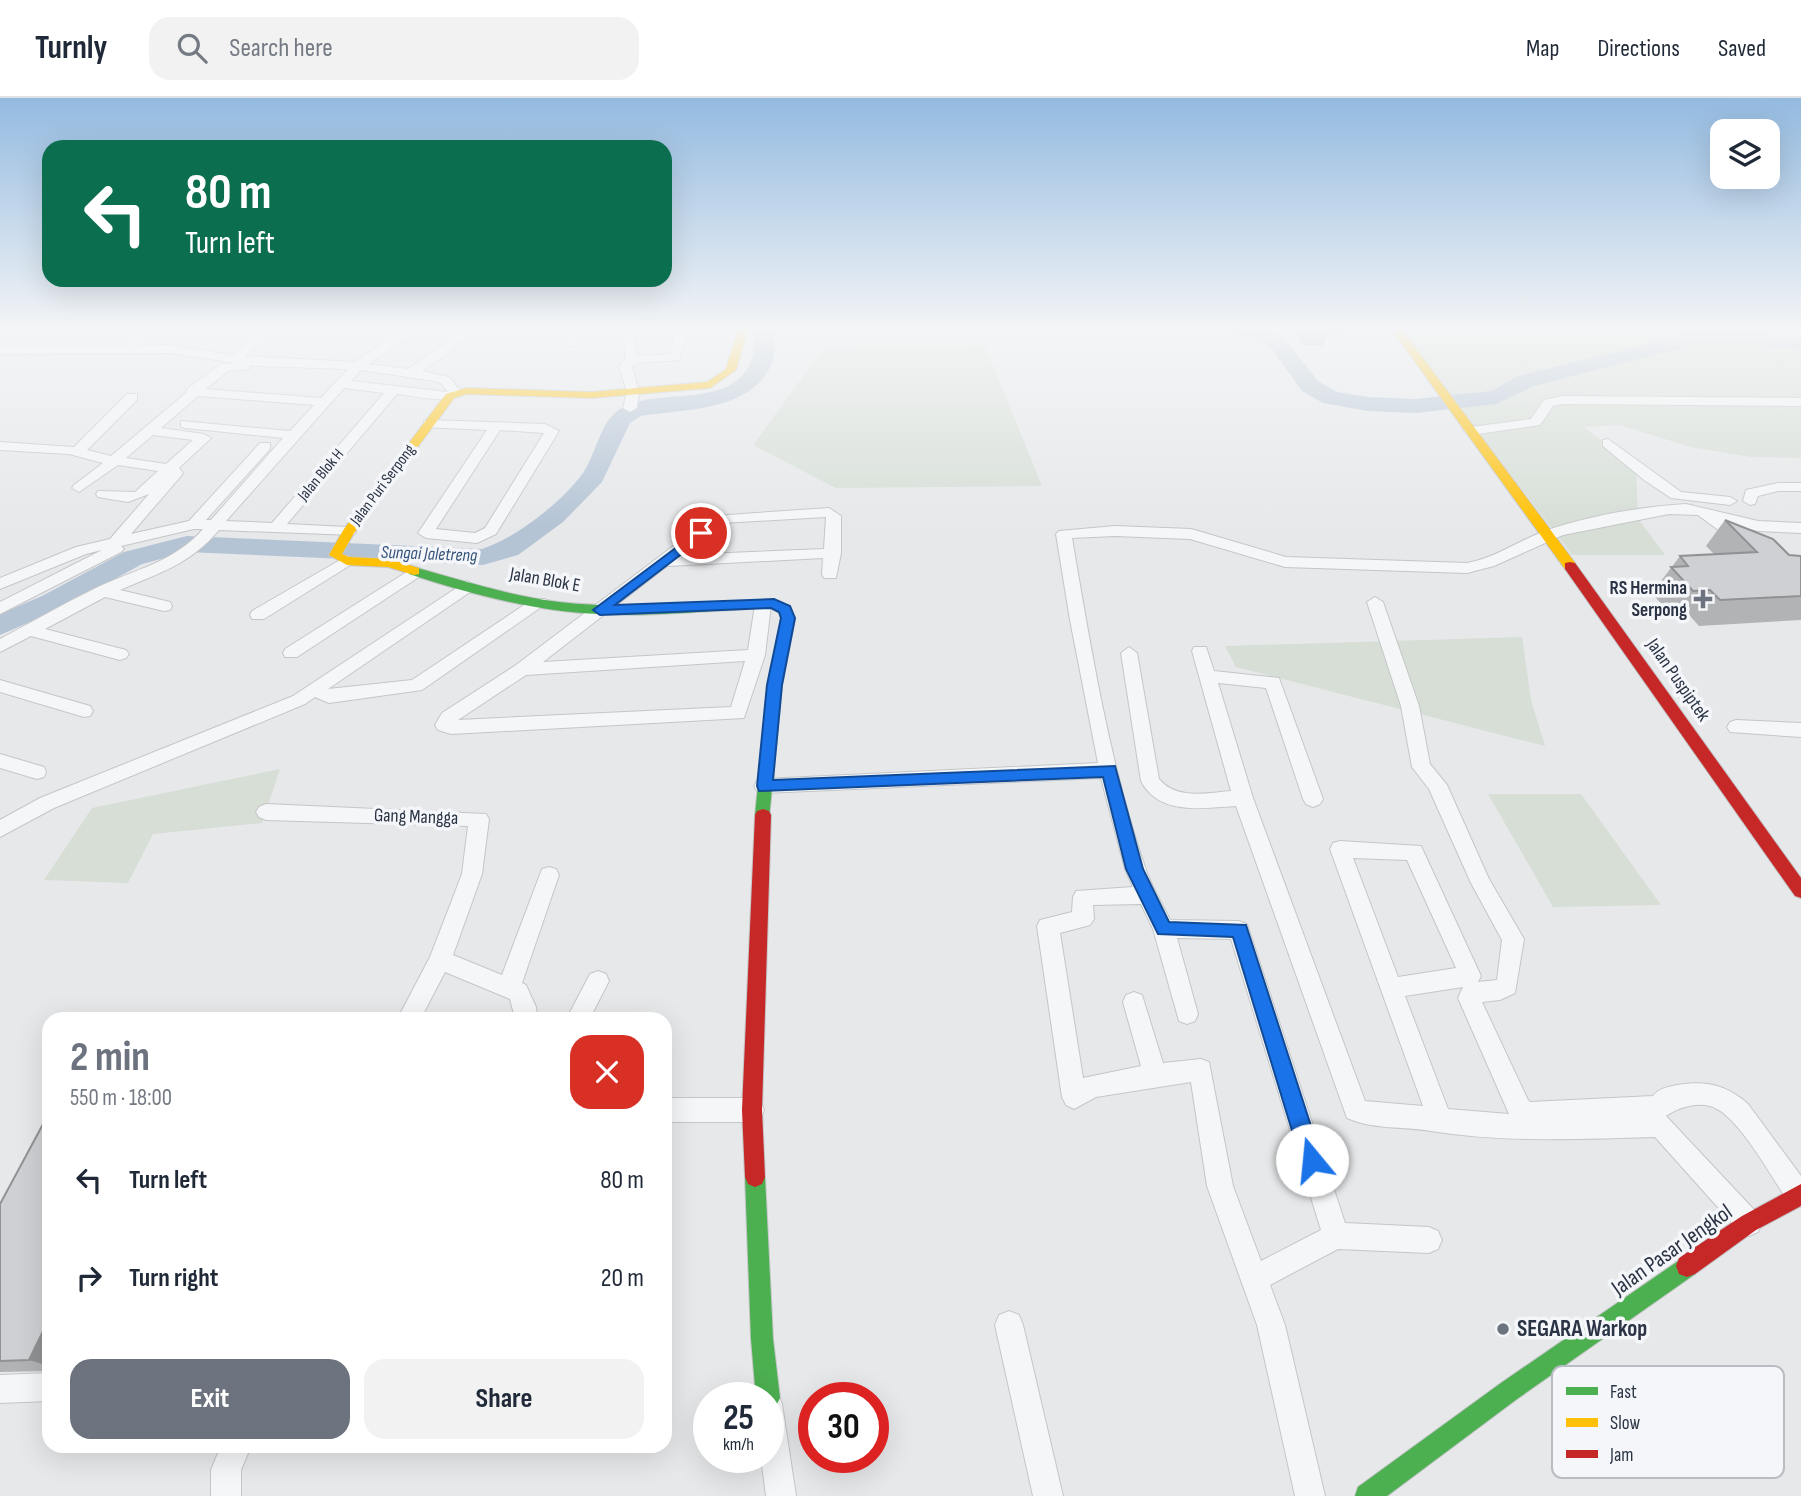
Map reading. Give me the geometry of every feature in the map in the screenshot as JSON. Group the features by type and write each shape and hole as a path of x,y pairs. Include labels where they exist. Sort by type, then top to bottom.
{"street":[{"path":"79,488 119,462 153,426 188,395"},
{"path":"234,395 322,402"},
{"path":"0,646 103,591 176,560 196,547 329,395"},
{"name":"Jalan Blok H","path":"276,528 389,395"},
{"name":"Jalan Puri Serpong","path":"0,584 59,558 117,540 194,524 213,528 276,528 346,534 453,395"},
{"path":"582,395 631,400 657,395"},
{"path":"630,395 631,400"},
{"name":"Jalan Puspiptek","path":"1443,395 1731,788 1801,891"},
{"path":"76,452 132,397"},
{"path":"1470,429 1535,422 1549,403 1563,400 1801,402"},
{"path":"429,424 551,430 552,434 487,536 477,538 426,533 495,428"},
{"path":"153,426 293,435"},
{"path":"103,494 137,497 172,469 204,438 153,426"},
{"path":"1608,443 1674,501 1711,515 1758,526 1801,528"},
{"path":"0,446 76,452 119,462 172,469 176,473 117,540"},
{"path":"194,524 265,446"},
{"path":"1751,501 1751,493 1777,487 1801,487"},
{"path":"1187,1014 1164,929 1135,869 1109,770 1063,537 1067,533 1115,531 1191,534 1285,562 1467,568 1486,566 1547,535 1674,501 1730,501"},
{"path":"766,1382 752,1110 764,786 775,685 788,618 785,610 772,606 740,710 734,714 451,727 444,725 448,718 522,669 723,517 829,512 834,516 830,574"},
{"path":"1711,515 1756,555"},
{"path":"258,615 341,558 346,534"},
{"path":"0,609 134,537"},
{"path":"665,561 833,553"},
{"name":"Jalan Blok E","path":"341,558 383,562 413,573 539,603 600,610 772,606"},
{"path":"291,653 413,573"},
{"path":"0,829 47,803 278,710 316,690 467,586"},
{"path":"103,591 164,606"},
{"path":"1375,602 1410,706 1420,767 1437,785 1481,883 1513,939 1507,986 1500,990 1471,993 1469,998 1519,1108 1530,1114 1656,1108 1666,1099 1689,1094 1723,1098 1739,1111 1800,1194"},
{"path":"316,690 329,697 416,686 539,603"},
{"path":"28,630 120,654"},
{"path":"1200,651 1243,798 1356,1110 1363,1114 1441,1122 1533,1128 1660,1125 1749,1223"},
{"path":"1129,653 1150,781 1154,788 1174,800 1243,798"},
{"path":"522,669 756,654"},
{"path":"1206,676 1273,682 1313,799"},
{"path":"0,686 84,710"},
{"path":"1737,727 1801,730"},
{"path":"0,761 37,772"},
{"path":"764,786 1109,770"},
{"path":"1731,788 1801,872"},
{"name":"Gang Mangga","path":"266,812 479,819 472,874 440,960 412,1012"},
{"path":"1391,988 1470,975 1414,852 1340,849 1391,988 1441,1122"},
{"path":"509,988 549,875"},
{"path":"1148,895 1083,897 1083,919 1048,926 1074,1097 1091,1086 1155,1074 1201,1070 1220,1186 1271,1325 1310,1496"},
{"path":"1164,929 1239,930 1336,1236"},
{"path":"440,960 509,988 522,998 525,1012"},
{"path":"581,1012 598,981"},
{"path":"1134,1002 1155,1074"},
{"path":"672,1110 752,1110"},
{"name":"Jalan Pasar Jengkol","path":"1367,1496 1471,1417 1749,1223 1800,1194"},
{"path":"1253,1280 1336,1236 1429,1240"},
{"path":"1010,1325 1048,1496"},
{"path":"0,1389 42,1387"},
{"path":"226,1496 226,1470 233,1453"},
{"path":"778,1473 781,1496"}],"shaded area":[{"path":"789,395 1005,395 1042,486 836,488 753,445"},
{"path":"1451,395 1801,395 1801,458 1751,457 1690,447 1620,425 1584,427 1636,467 1638,519 1665,555 1572,555"},
{"path":"1522,637 1531,700 1545,746 1236,667 1225,646"},
{"path":"280,769 262,823 153,834 128,883 44,880 92,808"},
{"path":"1488,794 1581,794 1661,905 1553,907"}],"building":[{"path":"1725,520 1773,539 1789,555 1801,556 1801,596 1720,600 1710,590 1693,591 1671,567 1688,566 1680,556 1757,552"},
{"path":"42,1126 42,1333 29,1360 0,1361 0,1204"}],"waterway":[{"name":"Sungai Jaletreng","path":"0,625 52,602 133,558 187,544 483,557 509,549 554,517 593,477 620,420 634,410 725,395"},
{"name":"Sungai Jaletreng","path":"1326,395 1368,404 1416,406 1499,395"}],"traffic: fast":[{"path":"414,571 443,581 556,606 600,610 773,604 785,610 788,618 775,685 763,815"},
{"path":"755,1177 766,1382"},
{"path":"1367,1496 1509,1391 1687,1266"}],"traffic: slow":[{"path":"414,571 389,563 347,561 335,555 348,532 452,395"},
{"path":"1445,395 1570,566"}],"traffic: jam":[{"path":"1570,566 1801,891"},
{"path":"755,1177 752,1110 763,815"},
{"path":"1687,1266 1749,1223 1801,1194"}],"place":[{"name":"RS Hermina Serpong","path":"1703,599"},
{"name":"SEGARA Warkop","path":"1503,1329"}],"route":[{"path":"701,533 600,610 774,604 785,610 788,618 775,685 764,786 1109,770 1135,869 1164,929 1239,930 1312,1160"}]}
